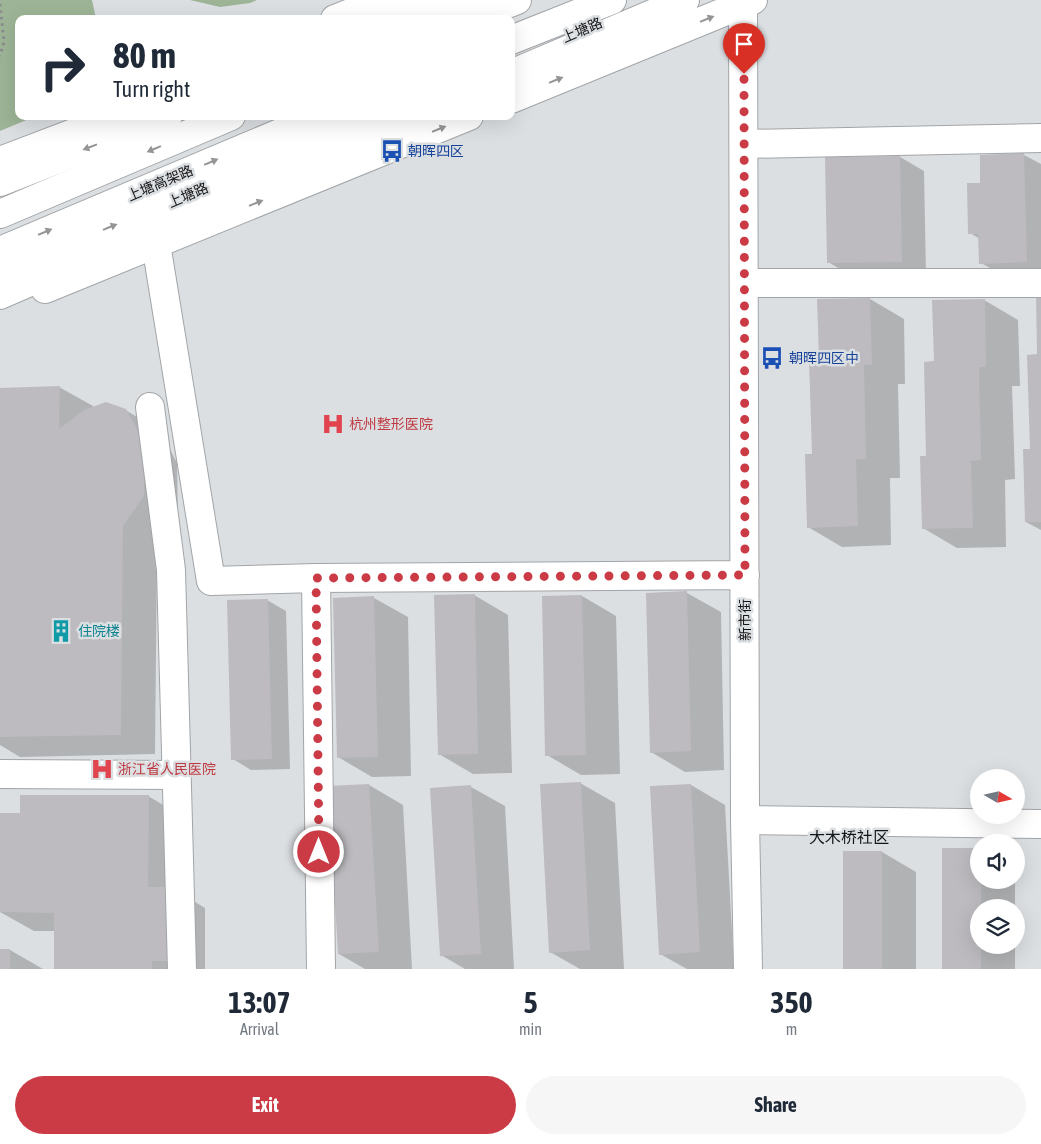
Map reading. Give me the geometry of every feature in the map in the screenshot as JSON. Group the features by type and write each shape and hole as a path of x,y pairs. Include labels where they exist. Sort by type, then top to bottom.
{"main road":[{"path":"345,15 384,0"},
{"path":"383,15 422,0"},
{"path":"429,15 468,0"},
{"path":"480,15 517,0"},
{"path":"515,38 612,0"},
{"name":"上塘路","path":"515,57 652,0"},
{"path":"515,72 685,0"},
{"path":"515,97 746,1"},
{"name":"新市街","path":"746,1 744,144 745,820 748,969"},
{"path":"0,146 68,120"},
{"path":"0,161 108,120"},
{"path":"0,182 158,120"},
{"path":"0,214 222,120"},
{"name":"上塘高架路","path":"0,251 311,120"},
{"name":"上塘路","path":"0,271 365,120"},
{"path":"0,295 403,120"},
{"path":"0,308 459,120"},
{"path":"744,144 1041,138"},
{"path":"156,244 211,581 316,578 745,575"},
{"path":"744,283 1041,282"},
{"path":"150,406 171,570 182,969"},
{"path":"316,578 320,969"},
{"path":"0,774 177,775"},
{"path":"745,820 1041,824"}],"path":[{"path":"0,4 4,42 0,56"}],"green space":[{"path":"0,0 92,0 95,15 15,15 15,120 26,120 0,131"},
{"path":"190,0 257,0 250,3 220,7"}],"building":[{"path":"1024,153 1027,262 979,264 978,234 968,234 967,183 980,183 980,155"},
{"path":"900,156 902,262 827,263 825,157"},
{"path":"1041,293 1041,522 1025,522 1023,449 1030,449 1027,355 1037,354 1036,294"},
{"path":"870,298 872,365 864,365 866,459 856,459 858,526 807,528 805,454 812,454 809,360 819,360 817,299"},
{"path":"985,299 986,367 979,367 981,460 971,461 973,528 922,529 920,456 926,456 924,362 934,361 932,300"},
{"name":"住院楼","path":"60,386 59,429 84,410 106,402 126,409 144,442 144,496 123,526 121,735 0,737 0,388"},
{"path":"687,591 691,751 650,753 646,593"},
{"path":"475,594 478,754 438,755 434,595"},
{"path":"582,595 586,755 545,756 542,596"},
{"path":"374,596 378,757 337,758 333,598"},
{"path":"268,599 272,759 231,760 227,600"},
{"path":"581,782 590,950 549,953 540,784"},
{"path":"369,784 379,952 338,954 328,786"},
{"path":"691,784 700,952 659,955 650,786"},
{"path":"471,785 481,954 440,956 430,788"},
{"path":"20,795 149,795 148,887 171,887 171,961 152,961 152,969 54,969 54,913 0,912 0,813 20,813"},
{"path":"942,848 970,848 970,889 981,889 981,899 970,899 970,954 981,954 981,969 942,969"},
{"path":"843,851 882,851 882,969 843,969"},
{"path":"0,949 10,949 10,969 0,969"}],"place":[{"name":"朝晖四区","path":"392,151"},
{"name":"朝晖四区中","path":"772,358"},
{"name":"杭州整形医院","path":"333,424"},
{"name":"住院楼","path":"61,631"},
{"name":"浙江省人民医院","path":"102,769"}],"district":[{"name":"大木桥社区","path":"849,837"}],"route":[{"path":"319,852 316,578 745,575 744,74"}]}
